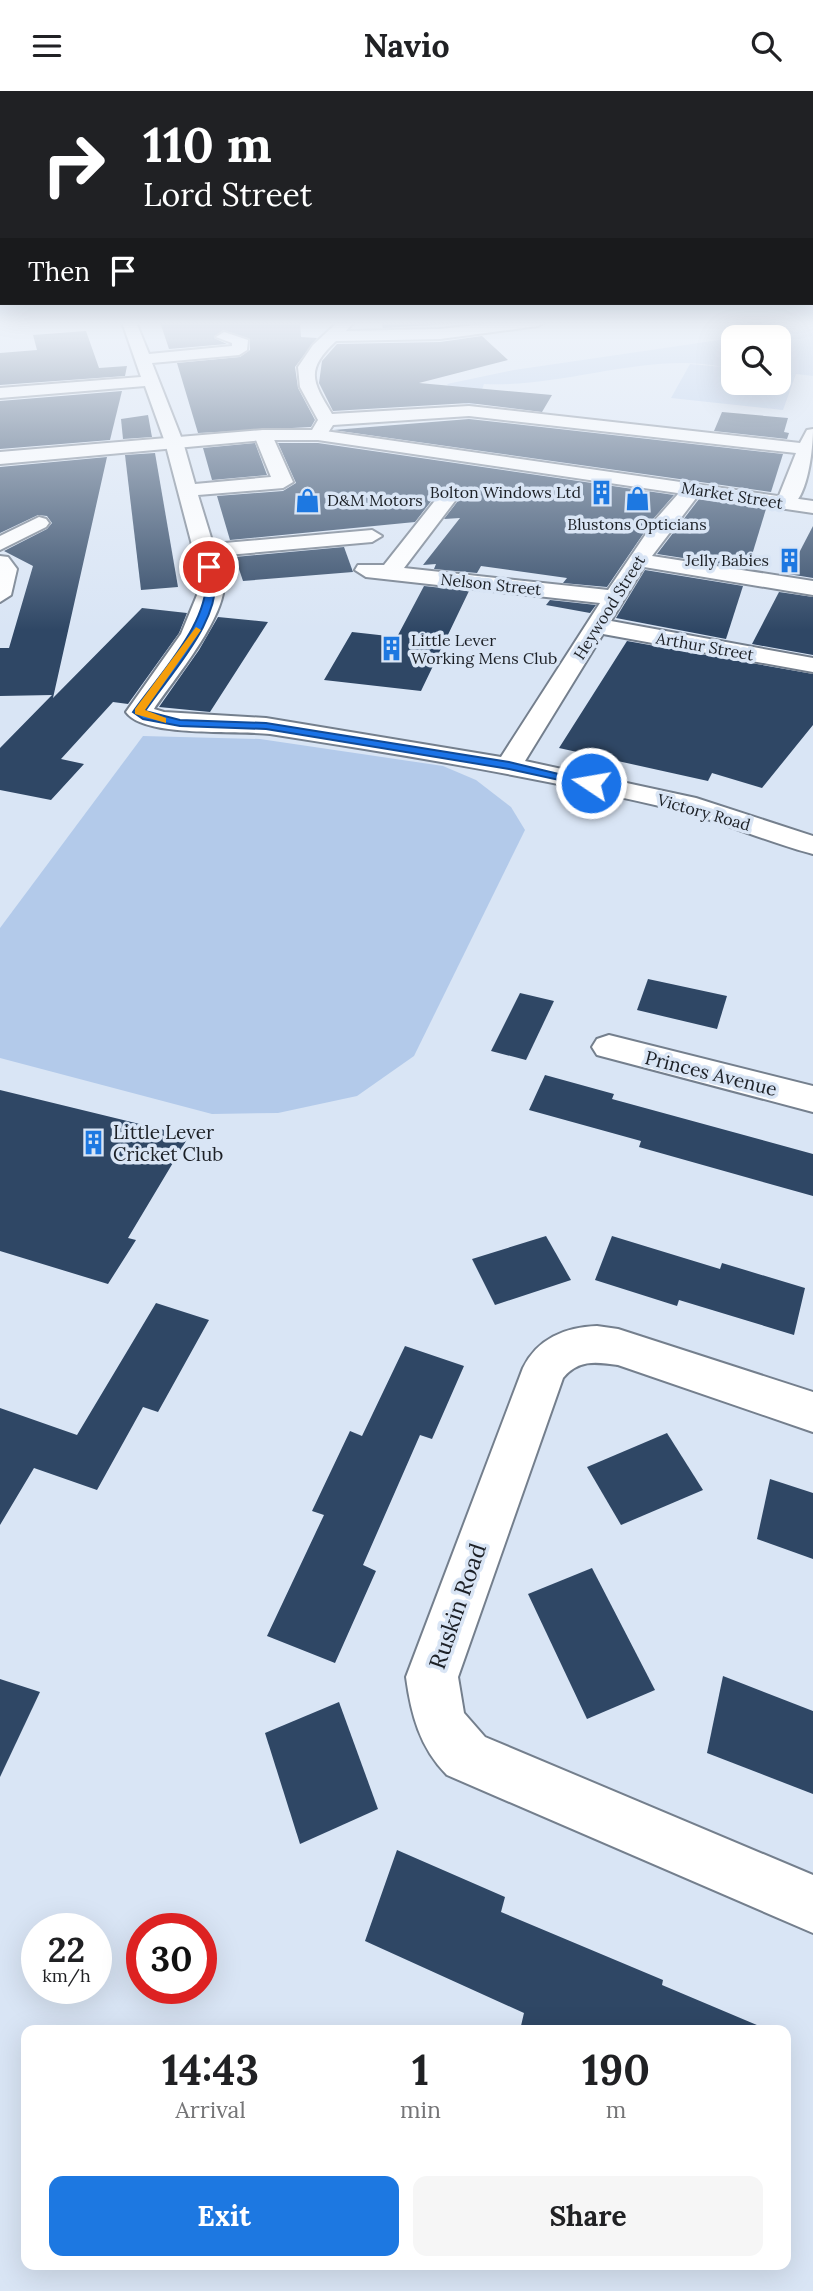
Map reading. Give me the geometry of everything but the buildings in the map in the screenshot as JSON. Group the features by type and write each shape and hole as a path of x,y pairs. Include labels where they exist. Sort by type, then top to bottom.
{"street":[{"path":"167,425 205,551 347,543 372,536"},
{"path":"0,458 352,425"},
{"path":"593,425 714,438 810,441 786,503"},
{"name":"Market Street","path":"323,428 813,507"},
{"path":"188,490 283,482 263,435"},
{"name":"Heywood Street","path":"509,766 638,560 663,523 693,489"},
{"path":"390,572 448,497"},
{"path":"0,544 36,531"},
{"name":"Victory Road","path":"205,551 213,583 210,604 202,621 139,712 161,720 266,726 509,766 686,804 813,845"},
{"path":"638,560 813,588"},
{"path":"0,562 6,575 0,595"},
{"name":"Nelson Street","path":"366,570 615,598"},
{"name":"Arthur Street","path":"598,626 813,665"},
{"name":"Princes Avenue","path":"609,1048 813,1099"},
{"name":"Ruskin Road","path":"813,1412 618,1347 593,1342 573,1346 556,1354 545,1368 432,1678 438,1719 449,1741 466,1756 813,1904"}],"shaded area":[{"path":"143,736 260,739 443,766 476,780 511,807 525,830 414,1056 357,1096 278,1113 212,1114 0,1058 0,928"}],"slow traffic":[{"path":"162,721 139,712 196,630"}],"place":[{"name":"Bolton Windows Ltd","path":"601,492"},
{"name":"Blustons Opticians","path":"637,498"},
{"name":"D&M Motors","path":"307,500"},
{"name":"Jelly Babies","path":"789,560"},
{"name":"Little Lever Working Mens Club","path":"391,649"},
{"name":"Little Lever Cricket Club","path":"93,1143"}],"route":[{"path":"209,567 213,583 210,604 202,621 139,712 147,717 180,723 266,726 509,766 591,783"}]}
